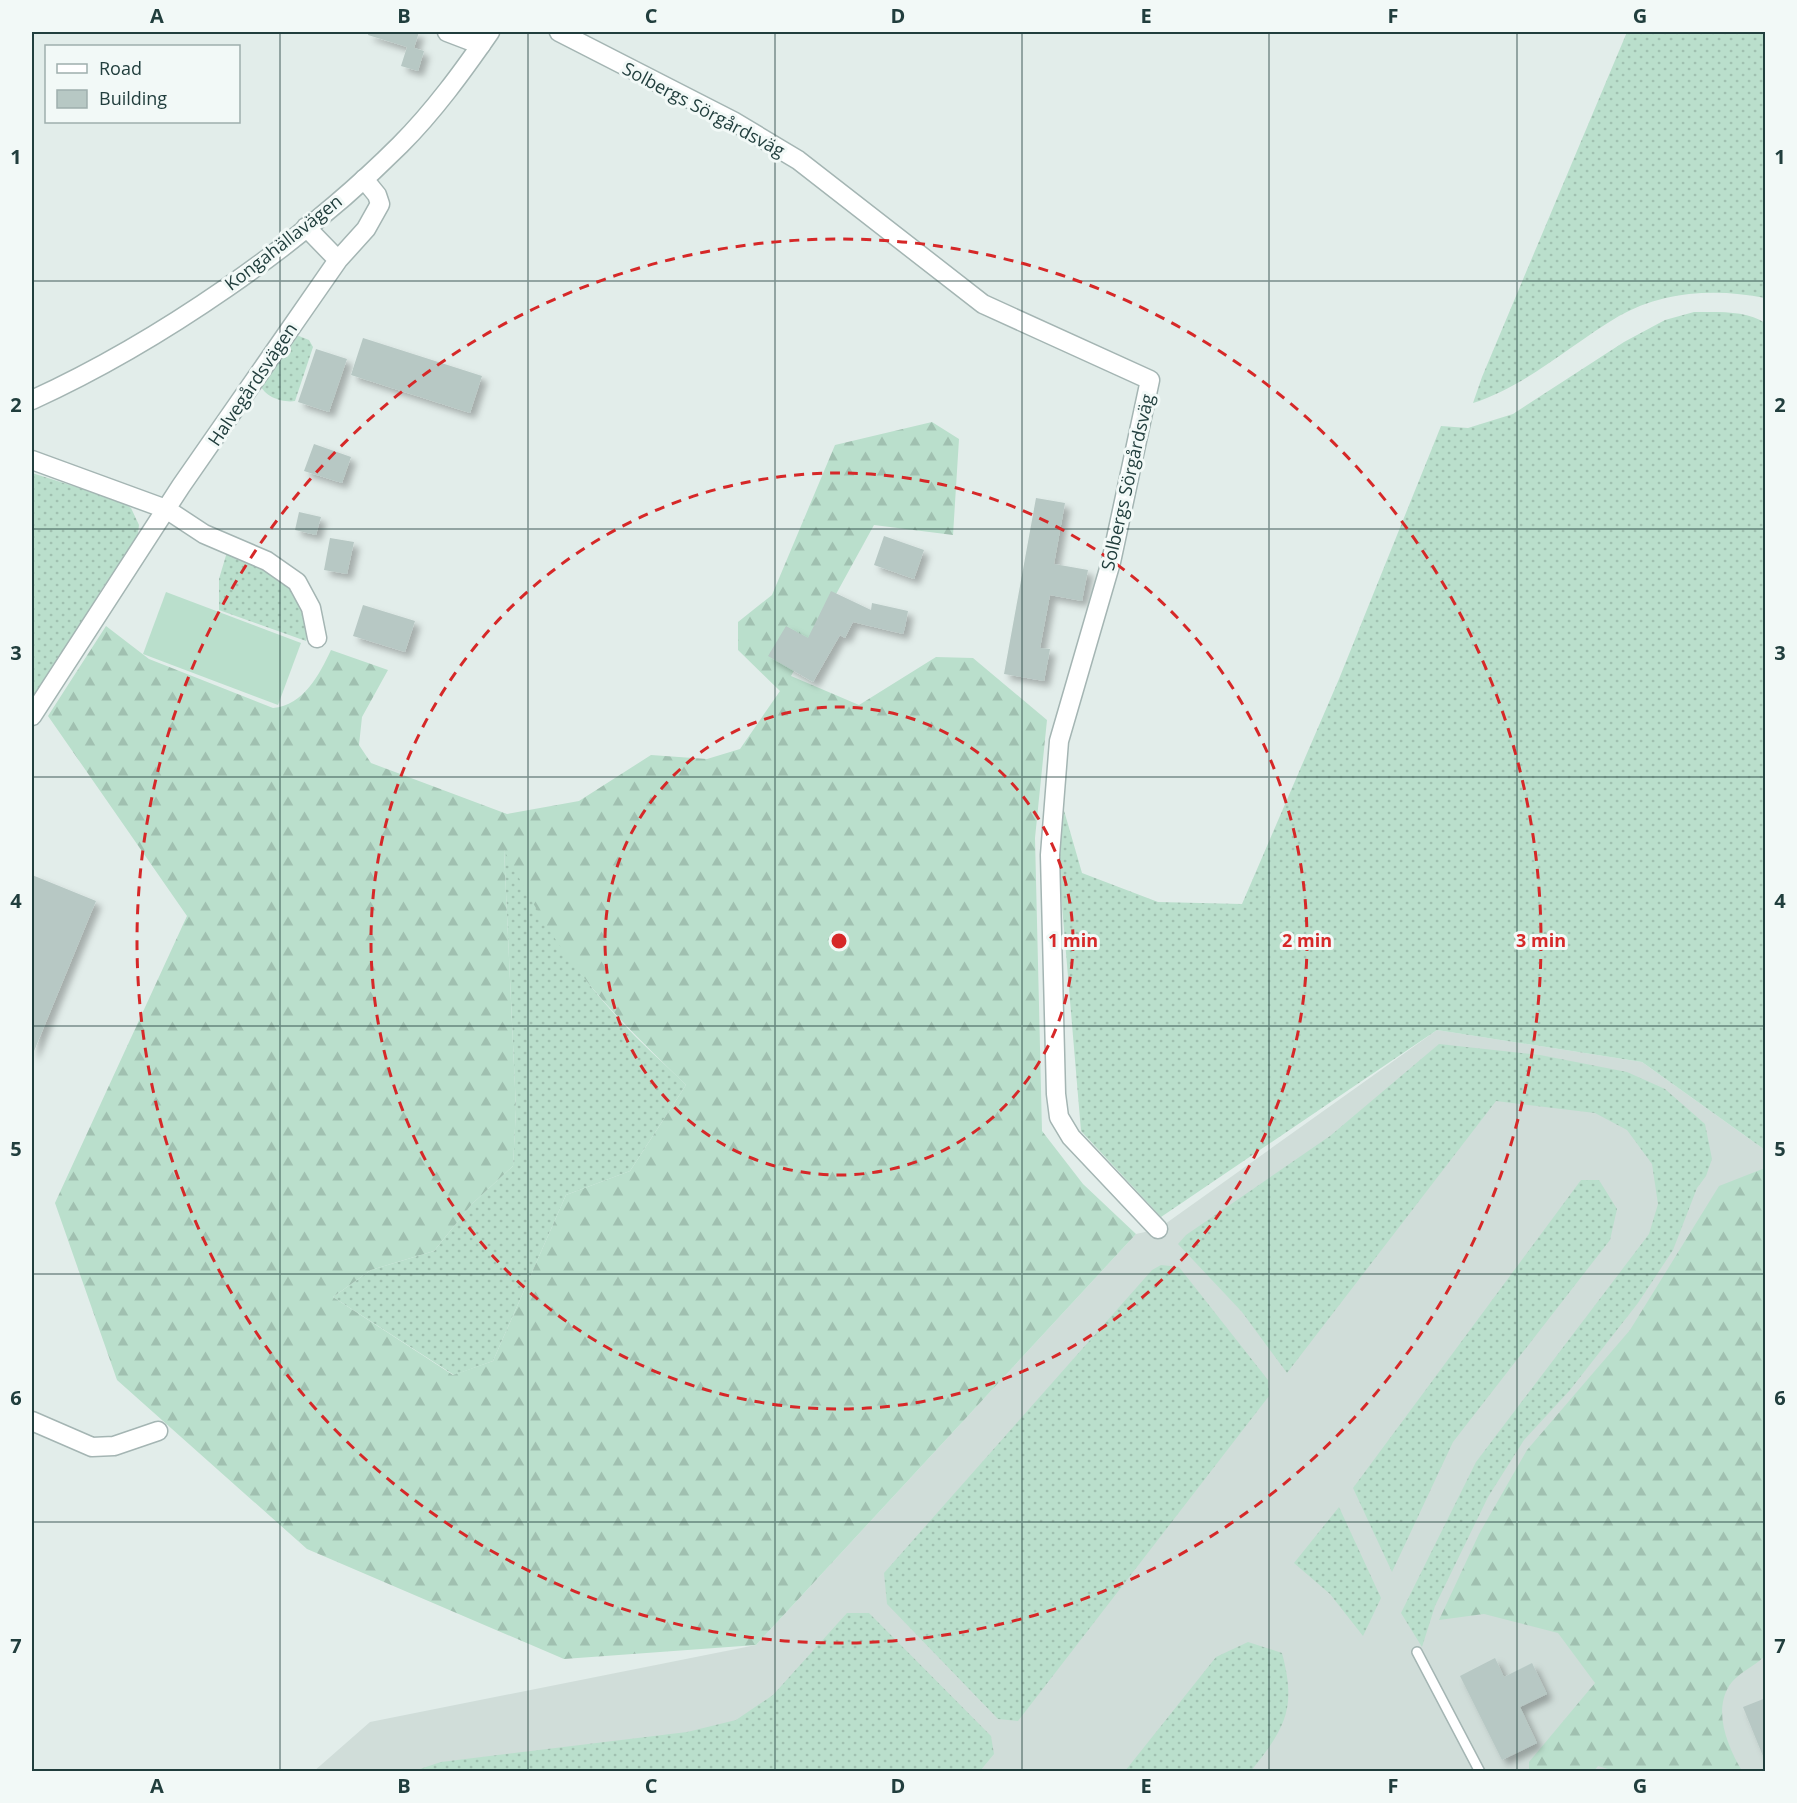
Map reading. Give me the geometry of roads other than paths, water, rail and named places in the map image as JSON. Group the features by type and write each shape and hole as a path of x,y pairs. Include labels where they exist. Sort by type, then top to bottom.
{"street":[{"path":"447,32 486,38"},
{"name":"Solbergs Sörgårdsväg","path":"559,32 733,121 798,160 983,304 1150,380 1111,562 1059,741 1050,855 1056,1094 1059,1117 1071,1137 1158,1229"},
{"name":"Kongahällavägen","path":"32,400 163,329 306,227 364,178 425,116 486,38"},
{"name":"Halvegårdsvägen","path":"32,716 166,508 338,260 366,229 380,204 377,195 364,178"},
{"path":"306,227 338,260"},
{"path":"32,460 166,508 204,534 267,561 297,582 311,608 317,638"},
{"path":"32,1421 92,1447 114,1446 158,1431"}],"lane":[{"path":"1417,1652 1480,1772"}]}
